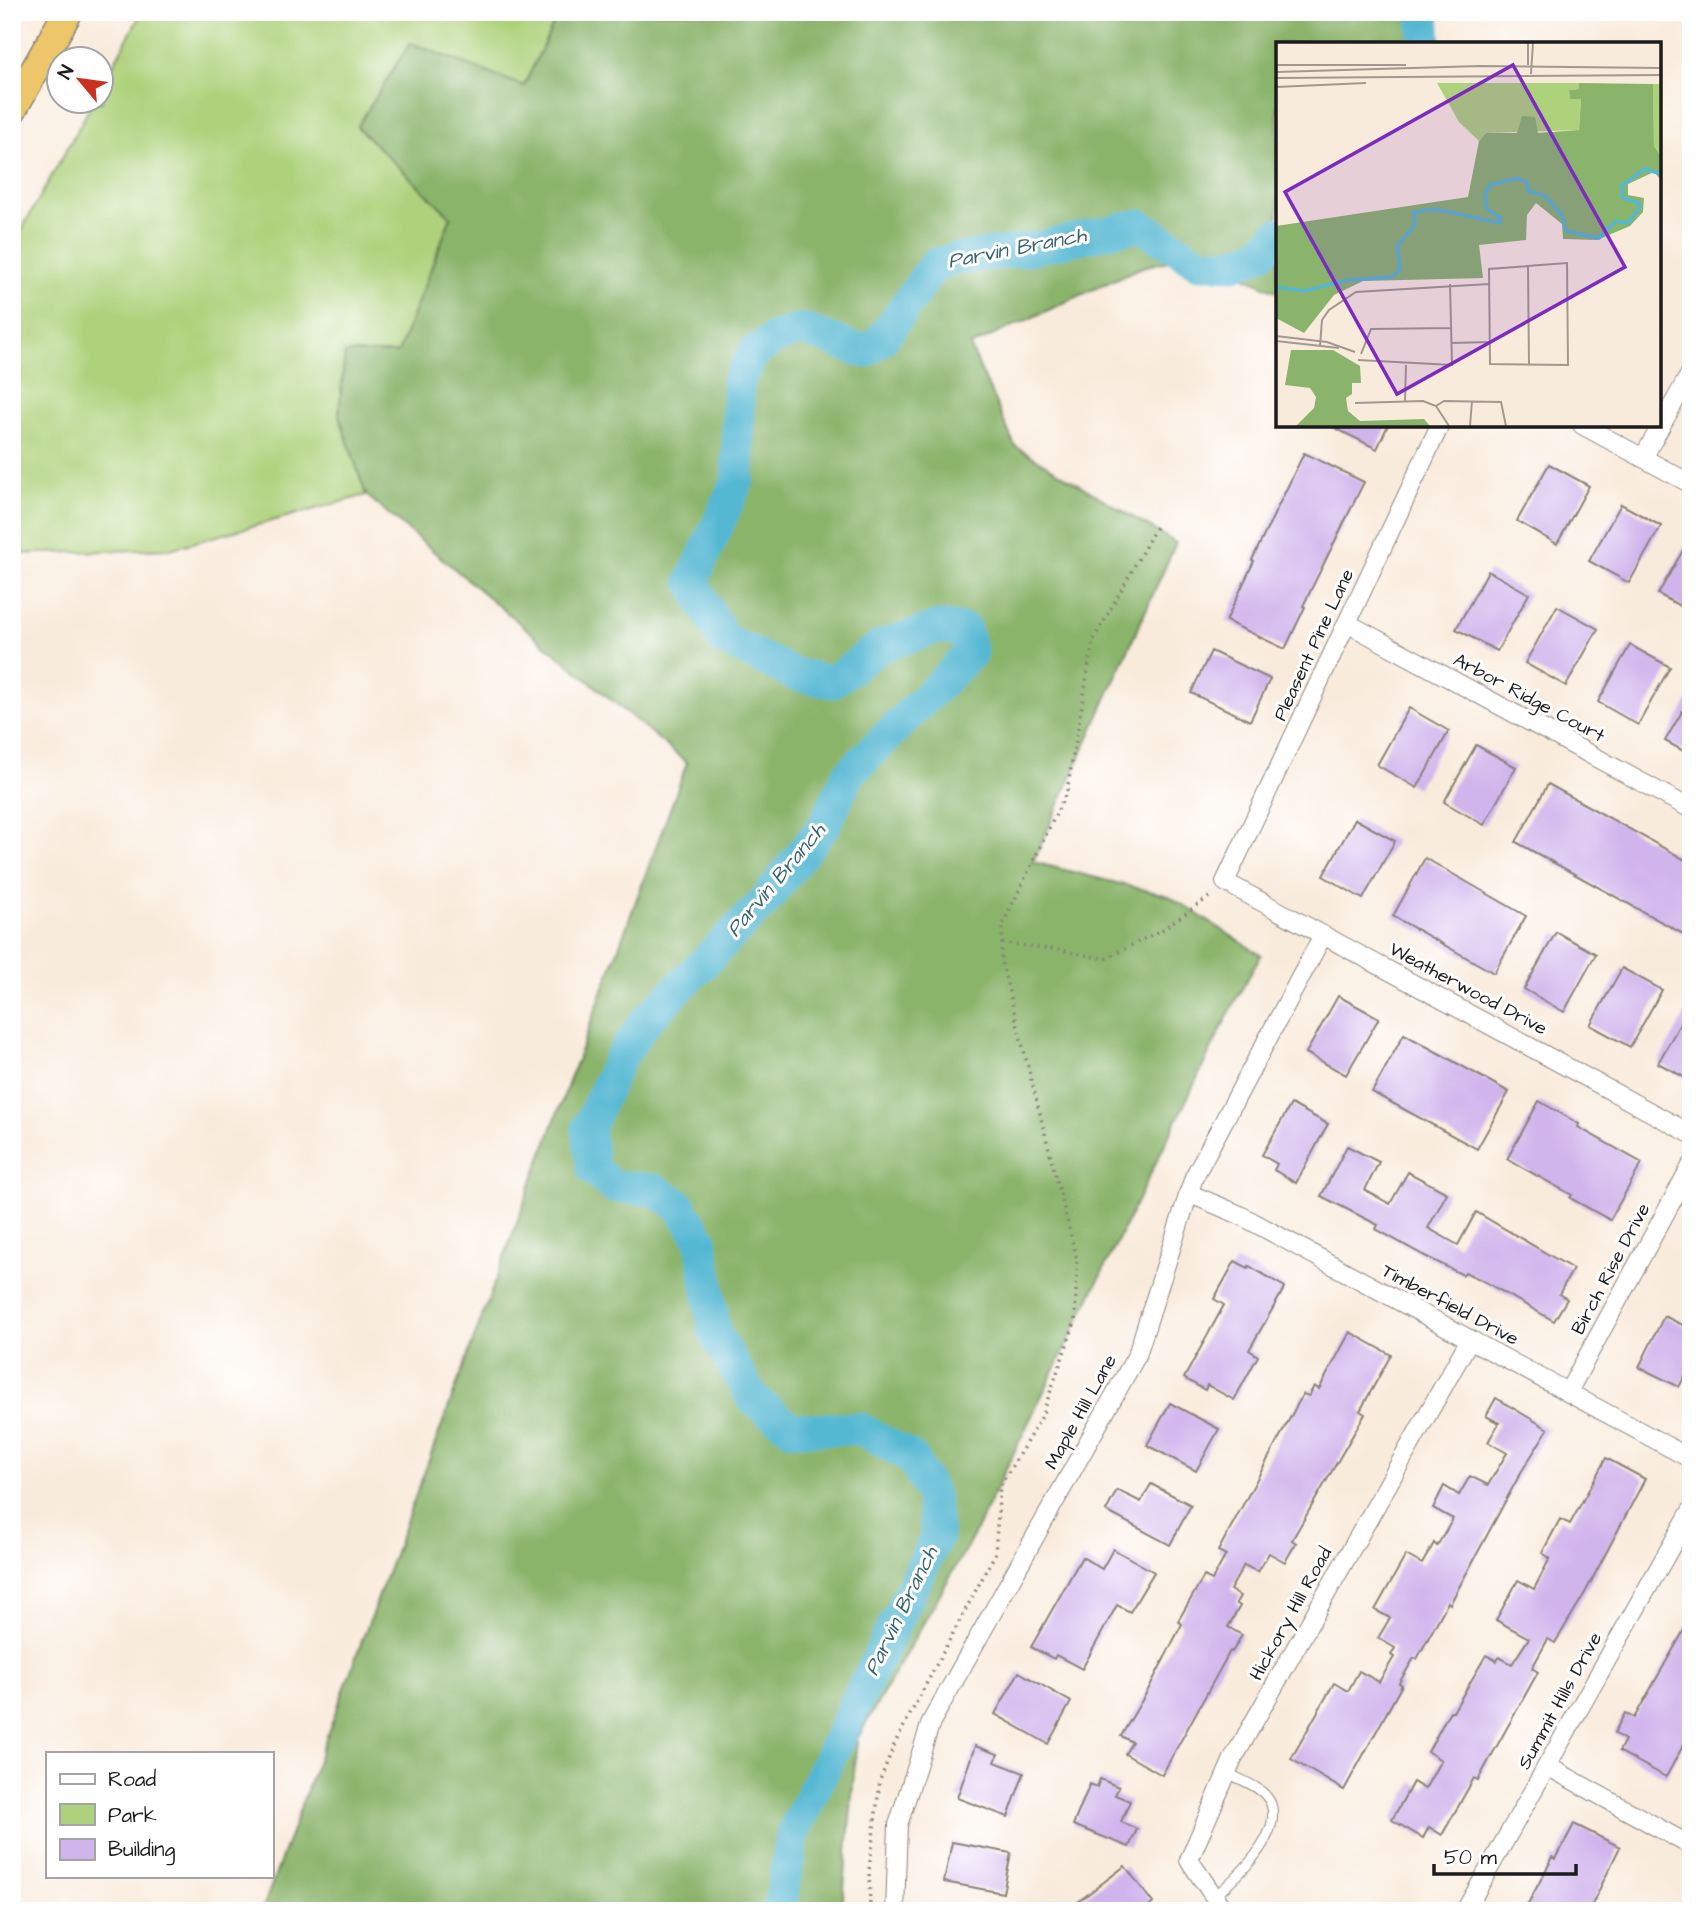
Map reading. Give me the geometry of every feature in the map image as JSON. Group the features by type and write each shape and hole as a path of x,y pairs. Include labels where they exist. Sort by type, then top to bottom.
{"highway":[{"path":"12,110 68,12"}],"street":[{"path":"1661,426 1691,372"},
{"name":"Pleasent Pine Lane","path":"1225,882 1439,427"},
{"path":"1586,427 1691,484"},
{"path":"1643,458 1660,427"},
{"name":"Arbor Ridge Court","path":"1347,623 1691,809"},
{"name":"Weatherwood Drive","path":"1225,882 1691,1134"},
{"name":"Maple Hill Lane","path":"895,1911 898,1825 931,1722 1137,1355 1188,1193 1208,1147 1323,935"},
{"name":"Birch Rise Drive","path":"1568,1392 1691,1166"},
{"name":"Timberfield Drive","path":"1188,1193 1240,1215 1691,1459"},
{"name":"Hickory Hill Road","path":"1219,1904 1189,1860 1227,1773 1470,1339"},
{"name":"Summit Hills Drive","path":"1465,1911 1691,1511"},
{"path":"1547,1766 1691,1846"}],"lane":[{"path":"1219,1904 1251,1862 1272,1821 1270,1802 1259,1789 1227,1773"}],"path":[{"path":"870,1911 869,1870 880,1780 895,1743 995,1554 1000,1486 1041,1418 1075,1322 1077,1260 1002,960 1003,924 1067,791 1093,640 1157,525"},
{"path":"1002,943 1061,950 1105,959 1163,929 1209,897"}],"green space":[{"path":"142,12 559,12 524,86 410,43 451,217 398,353 345,353 339,415 366,495 170,549 12,554 12,247 85,116 116,116 116,59"},
{"path":"559,12 1437,12 1433,42 1276,42 1276,291 1195,255 1142,267 970,346 1015,446 1176,543 1033,862 1169,896 1261,955 1235,1001 972,1538 857,1739 842,1911 262,1911 687,763 366,495 339,415 345,353 398,353 451,217 357,127 410,43 524,86"}],"building":[{"path":"1333,427 1387,427 1377,449"},
{"path":"1304,453 1364,482 1303,606 1305,607 1285,649 1226,621 1254,561 1252,560"},
{"path":"1549,464 1589,486 1557,544 1517,521"},
{"path":"1621,504 1661,526 1629,583 1589,561"},
{"path":"1691,536 1691,612 1658,594"},
{"path":"1488,571 1529,594 1497,651 1456,629"},
{"path":"1557,606 1598,629 1566,686 1525,663"},
{"path":"1630,645 1670,667 1638,725 1598,702"},
{"path":"1211,651 1270,679 1250,721 1191,693"},
{"path":"1691,696 1691,755 1665,741"},
{"path":"1409,708 1449,731 1417,788 1377,765"},
{"path":"1476,745 1516,767 1484,825 1444,802"},
{"path":"1548,784 1691,863 1691,925 1685,935 1516,842"},
{"path":"1355,819 1395,841 1363,899 1323,876"},
{"path":"1425,858 1526,916 1494,973 1393,916"},
{"path":"1556,932 1596,954 1564,1012 1524,989"},
{"path":"1622,968 1662,990 1630,1047 1590,1025"},
{"path":"1338,996 1379,1018 1346,1075 1306,1053"},
{"path":"1691,1004 1691,1081 1658,1063"},
{"path":"1404,1034 1509,1092 1477,1149 1372,1092"},
{"path":"1539,1101 1579,1124 1578,1127 1642,1163 1610,1220 1570,1198 1572,1195 1507,1159"},
{"path":"1291,1104 1328,1124 1296,1183 1274,1170 1277,1164 1262,1155"},
{"path":"1347,1146 1379,1162 1365,1190 1390,1204 1408,1172 1447,1193 1428,1228 1458,1245 1476,1212 1573,1269 1559,1294 1567,1299 1554,1321 1487,1283 1465,1272 1463,1275 1423,1255 1376,1229 1378,1225 1321,1196"},
{"path":"1235,1261 1285,1287 1249,1350 1258,1356 1234,1400 1207,1385 1205,1390 1184,1378 1224,1305 1214,1299"},
{"path":"1664,1316 1691,1329 1691,1364 1679,1387 1639,1367"},
{"path":"1350,1332 1391,1355 1360,1411 1365,1414 1292,1540 1296,1543 1285,1562 1269,1553 1258,1572 1244,1565 1230,1590 1240,1596 1236,1603 1240,1606 1228,1627 1242,1635 1232,1652 1230,1651 1162,1775 1125,1754 1132,1742 1121,1736 1148,1690 1182,1624 1178,1621 1204,1576 1212,1580 1226,1555 1218,1551 1303,1394 1309,1396 1314,1386 1319,1389"},
{"path":"1496,1398 1548,1429 1520,1474 1450,1604 1448,1602 1417,1659 1414,1658 1399,1683 1402,1685 1344,1790 1291,1759 1334,1683 1348,1691 1359,1671 1379,1682 1394,1657 1391,1655 1395,1648 1378,1638 1390,1618 1375,1610 1406,1555 1422,1564 1434,1543 1437,1546 1453,1519 1433,1508 1444,1486 1459,1495 1470,1476 1488,1485 1507,1453 1488,1442 1499,1423 1486,1416"},
{"path":"1170,1403 1219,1429 1196,1471 1147,1445"},
{"path":"1606,1458 1645,1479 1586,1591 1555,1643 1548,1639 1532,1668 1538,1672 1478,1780 1474,1778 1442,1835 1429,1827 1423,1838 1392,1820 1413,1782 1425,1789 1441,1760 1428,1752 1450,1711 1453,1712 1486,1655 1497,1661 1499,1657 1512,1664 1529,1638 1496,1620 1518,1580 1534,1589 1550,1558 1542,1553 1560,1519 1570,1524"},
{"path":"1151,1484 1191,1505 1170,1545 1106,1511 1117,1490 1141,1502"},
{"path":"1113,1549 1154,1572 1130,1612 1117,1605 1082,1669 1056,1655 1054,1659 1031,1647 1082,1557 1102,1569"},
{"path":"1691,1618 1691,1731 1666,1777 1619,1751 1625,1740 1614,1733 1625,1713 1634,1718"},
{"path":"1019,1672 1071,1702 1048,1744 995,1714"},
{"path":"975,1746 998,1754 995,1762 1024,1773 1008,1817 957,1798"},
{"path":"1100,1779 1119,1787 1115,1795 1130,1801 1121,1822 1137,1829 1129,1847 1073,1825 1090,1784 1097,1787"},
{"path":"1574,1824 1620,1847 1589,1911 1524,1911 1553,1857 1556,1859"},
{"path":"952,1842 1011,1853 1003,1893 944,1882"},
{"path":"1125,1866 1153,1903 1143,1911 1066,1911"}],"waterway":[{"name":"Parvin Branch","path":"1423,12 1425,42"},
{"name":"Parvin Branch","path":"779,1911 793,1833 937,1536 932,1495 912,1458 861,1429 792,1429 753,1399 715,1333 701,1240 679,1205 655,1190 612,1186 593,1169 588,1128 619,1060 645,1022 765,901 825,824 848,775 971,653 965,630 939,627 881,646 832,682 794,674 723,639 692,581 738,480 738,381 754,353 775,338 802,329 865,352 882,339 935,264 1030,249 1140,225 1199,263 1234,264 1261,253 1276,236"}]}
